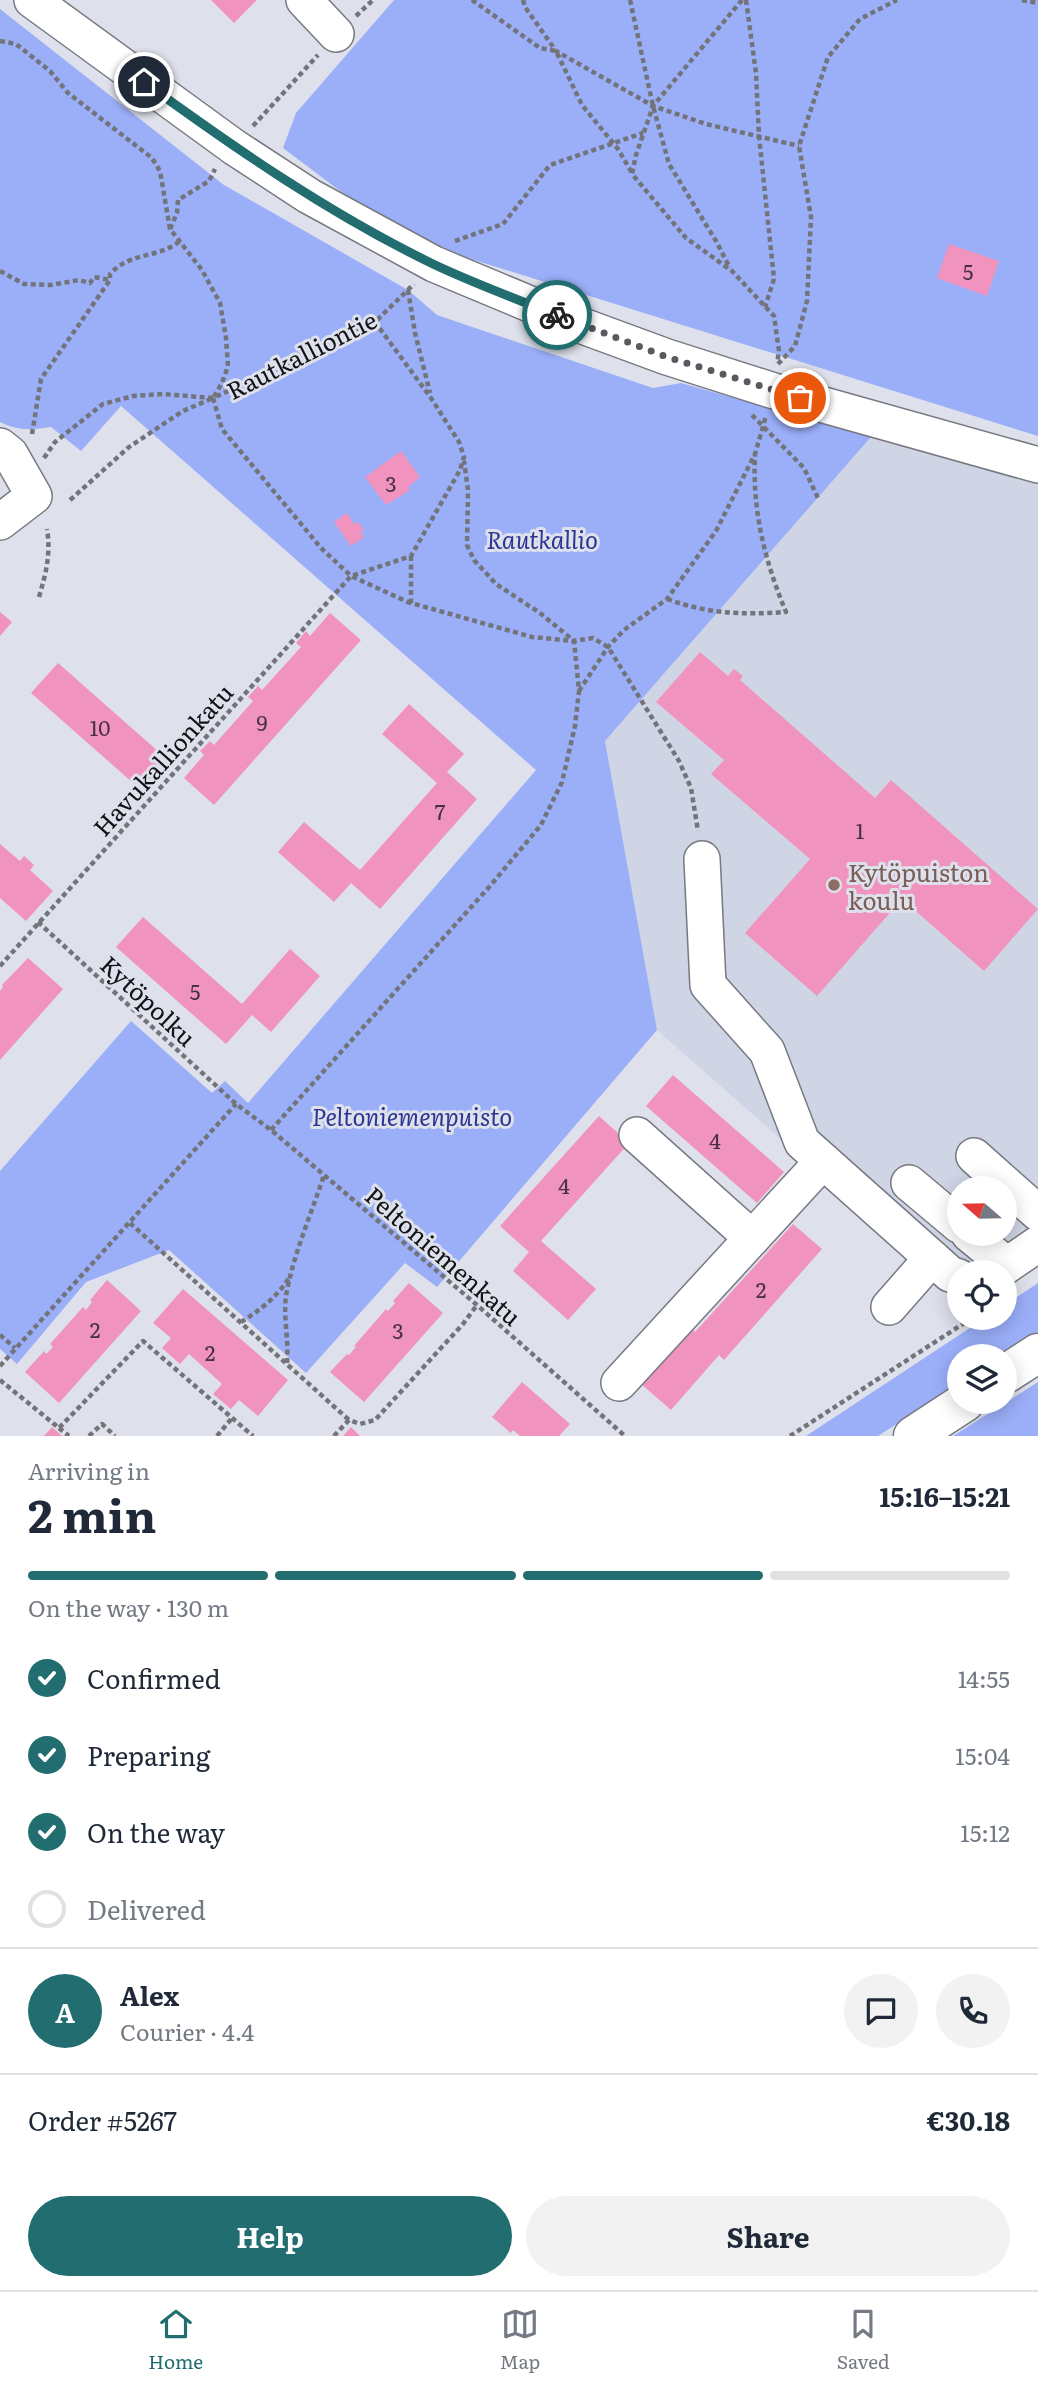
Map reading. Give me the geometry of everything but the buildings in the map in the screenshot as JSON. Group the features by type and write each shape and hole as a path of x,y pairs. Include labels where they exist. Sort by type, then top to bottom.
{"main road":[{"path":"1017,1367 1038,1353"},
{"path":"914,1436 947,1414"}],"street":[{"path":"32,0 234,147 309,196 434,264 580,325 667,357 775,378 1038,466"},
{"path":"304,0 336,34"},
{"path":"0,522 34,496 10,454 15,446"},
{"path":"702,859 708,985 767,1051 813,1152 946,1268 889,1307"},
{"path":"637,1135 752,1238"},
{"path":"619,1383 752,1238 813,1152"},
{"path":"974,1156 1038,1213"},
{"path":"909,1184 947,1215"},
{"path":"1015,1260 1038,1244"},
{"path":"980,1246 994,1260"}],"path":[{"path":"170,229 177,214 178,200 209,181 223,156 336,34 373,0"},
{"path":"472,0 540,48 556,51 653,106 706,124 799,146"},
{"path":"523,0 525,7 556,51 582,104 613,143 632,174 686,238 732,271 774,316 779,351 775,378 755,454 716,531 667,599 624,631 608,647 579,691"},
{"path":"630,0 653,106 669,164 732,271"},
{"path":"632,174 653,106 744,0"},
{"path":"744,0 756,73 759,136 774,278 765,307"},
{"path":"775,378 795,345 807,301 811,217 799,146 828,57 860,19 897,0"},
{"path":"1022,0 1038,3"},
{"path":"0,41 16,44 50,71 68,93 152,158 160,171 170,229 202,270 220,303 226,338 228,366 213,398 183,411 129,447 69,502"},
{"name":"Rautkalliontie","path":"34,496 45,456 55,442 103,404 153,394 213,398 375,322 434,264 450,243 503,224 550,164 643,133"},
{"path":"15,446 41,379 110,280 110,274 123,262 172,247 180,241"},
{"path":"0,271 18,282 42,285 72,280 90,283 94,277 110,280"},
{"path":"408,290 415,333 431,398"},
{"path":"271,1130 490,886 541,825 562,782 575,726 579,691 574,641 540,613 496,584 474,560 467,545 468,491 464,457 459,442 431,398 375,322"},
{"path":"213,398 222,429 321,548 351,576 411,603 532,637 574,641 593,638 608,647 679,761 691,788 702,859"},
{"path":"744,408 764,425 804,468 818,498"},
{"path":"667,599 687,606 739,615 786,612 774,584 763,546 754,487 755,454"},
{"path":"411,603 411,556 460,470 464,457"},
{"path":"39,597 49,562 47,529"},
{"path":"351,576 411,556"},
{"name":"Havukallionkatu","path":"0,966 351,576"},
{"name":"Kytöpolku","path":"38,922 236,1104"},
{"path":"0,1366 236,1104"},
{"name":"Peltoniemenkatu","path":"236,1104 271,1130 477,1305 625,1436"},
{"path":"286,1363 289,1344 285,1300 324,1175"},
{"path":"130,1223 349,1420 360,1424 375,1420 463,1324 477,1305"},
{"path":"241,1322 283,1288 291,1275"},
{"path":"790,1436 953,1330"},
{"path":"0,1335 15,1348"},
{"path":"60,1428 143,1341 253,1436"},
{"path":"0,1380 69,1436"},
{"path":"216,1436 232,1418"},
{"path":"334,1436 349,1420"},
{"path":"89,1436 102,1424 115,1436"}],"shaded area":[{"name":"Kytöpuiston koulu","path":"877,425 1038,473 1038,1228 1017,1241 1017,1176 947,1176 947,1246 1010,1246 988,1260 952,1260 799,1155 657,1030 605,741 871,437"}],"green space":[{"path":"394,0 1038,0 1038,436 458,255 360,206 283,148 296,113"},
{"path":"0,9 224,185 408,290 437,315 653,388 681,383 871,437 605,741 657,1030 437,1287 405,1263 306,1373 169,1250 86,1282 17,1364 0,1349 0,1171 131,1021 212,1093 225,1081 248,1103 536,770 121,406 81,451 51,427 25,429 0,422"},
{"path":"1038,1283 1038,1332 1017,1346 947,1344 947,1392 878,1436 806,1436 967,1330 1017,1330 1017,1297"},
{"path":"1038,1382 1038,1436 953,1436 988,1414 1017,1414 1017,1395"}],"way so far":[{"path":"557,315 667,357 800,398"}],"place":[{"name":"Kytöpuiston koulu","path":"834,885"}],"route":[{"path":"144,82 234,147 309,196 434,264 557,315"}],"park label":[{"name":"Rautkallio","path":"542,538"},
{"name":"Peltoniemenpuisto","path":"412,1115"}]}
